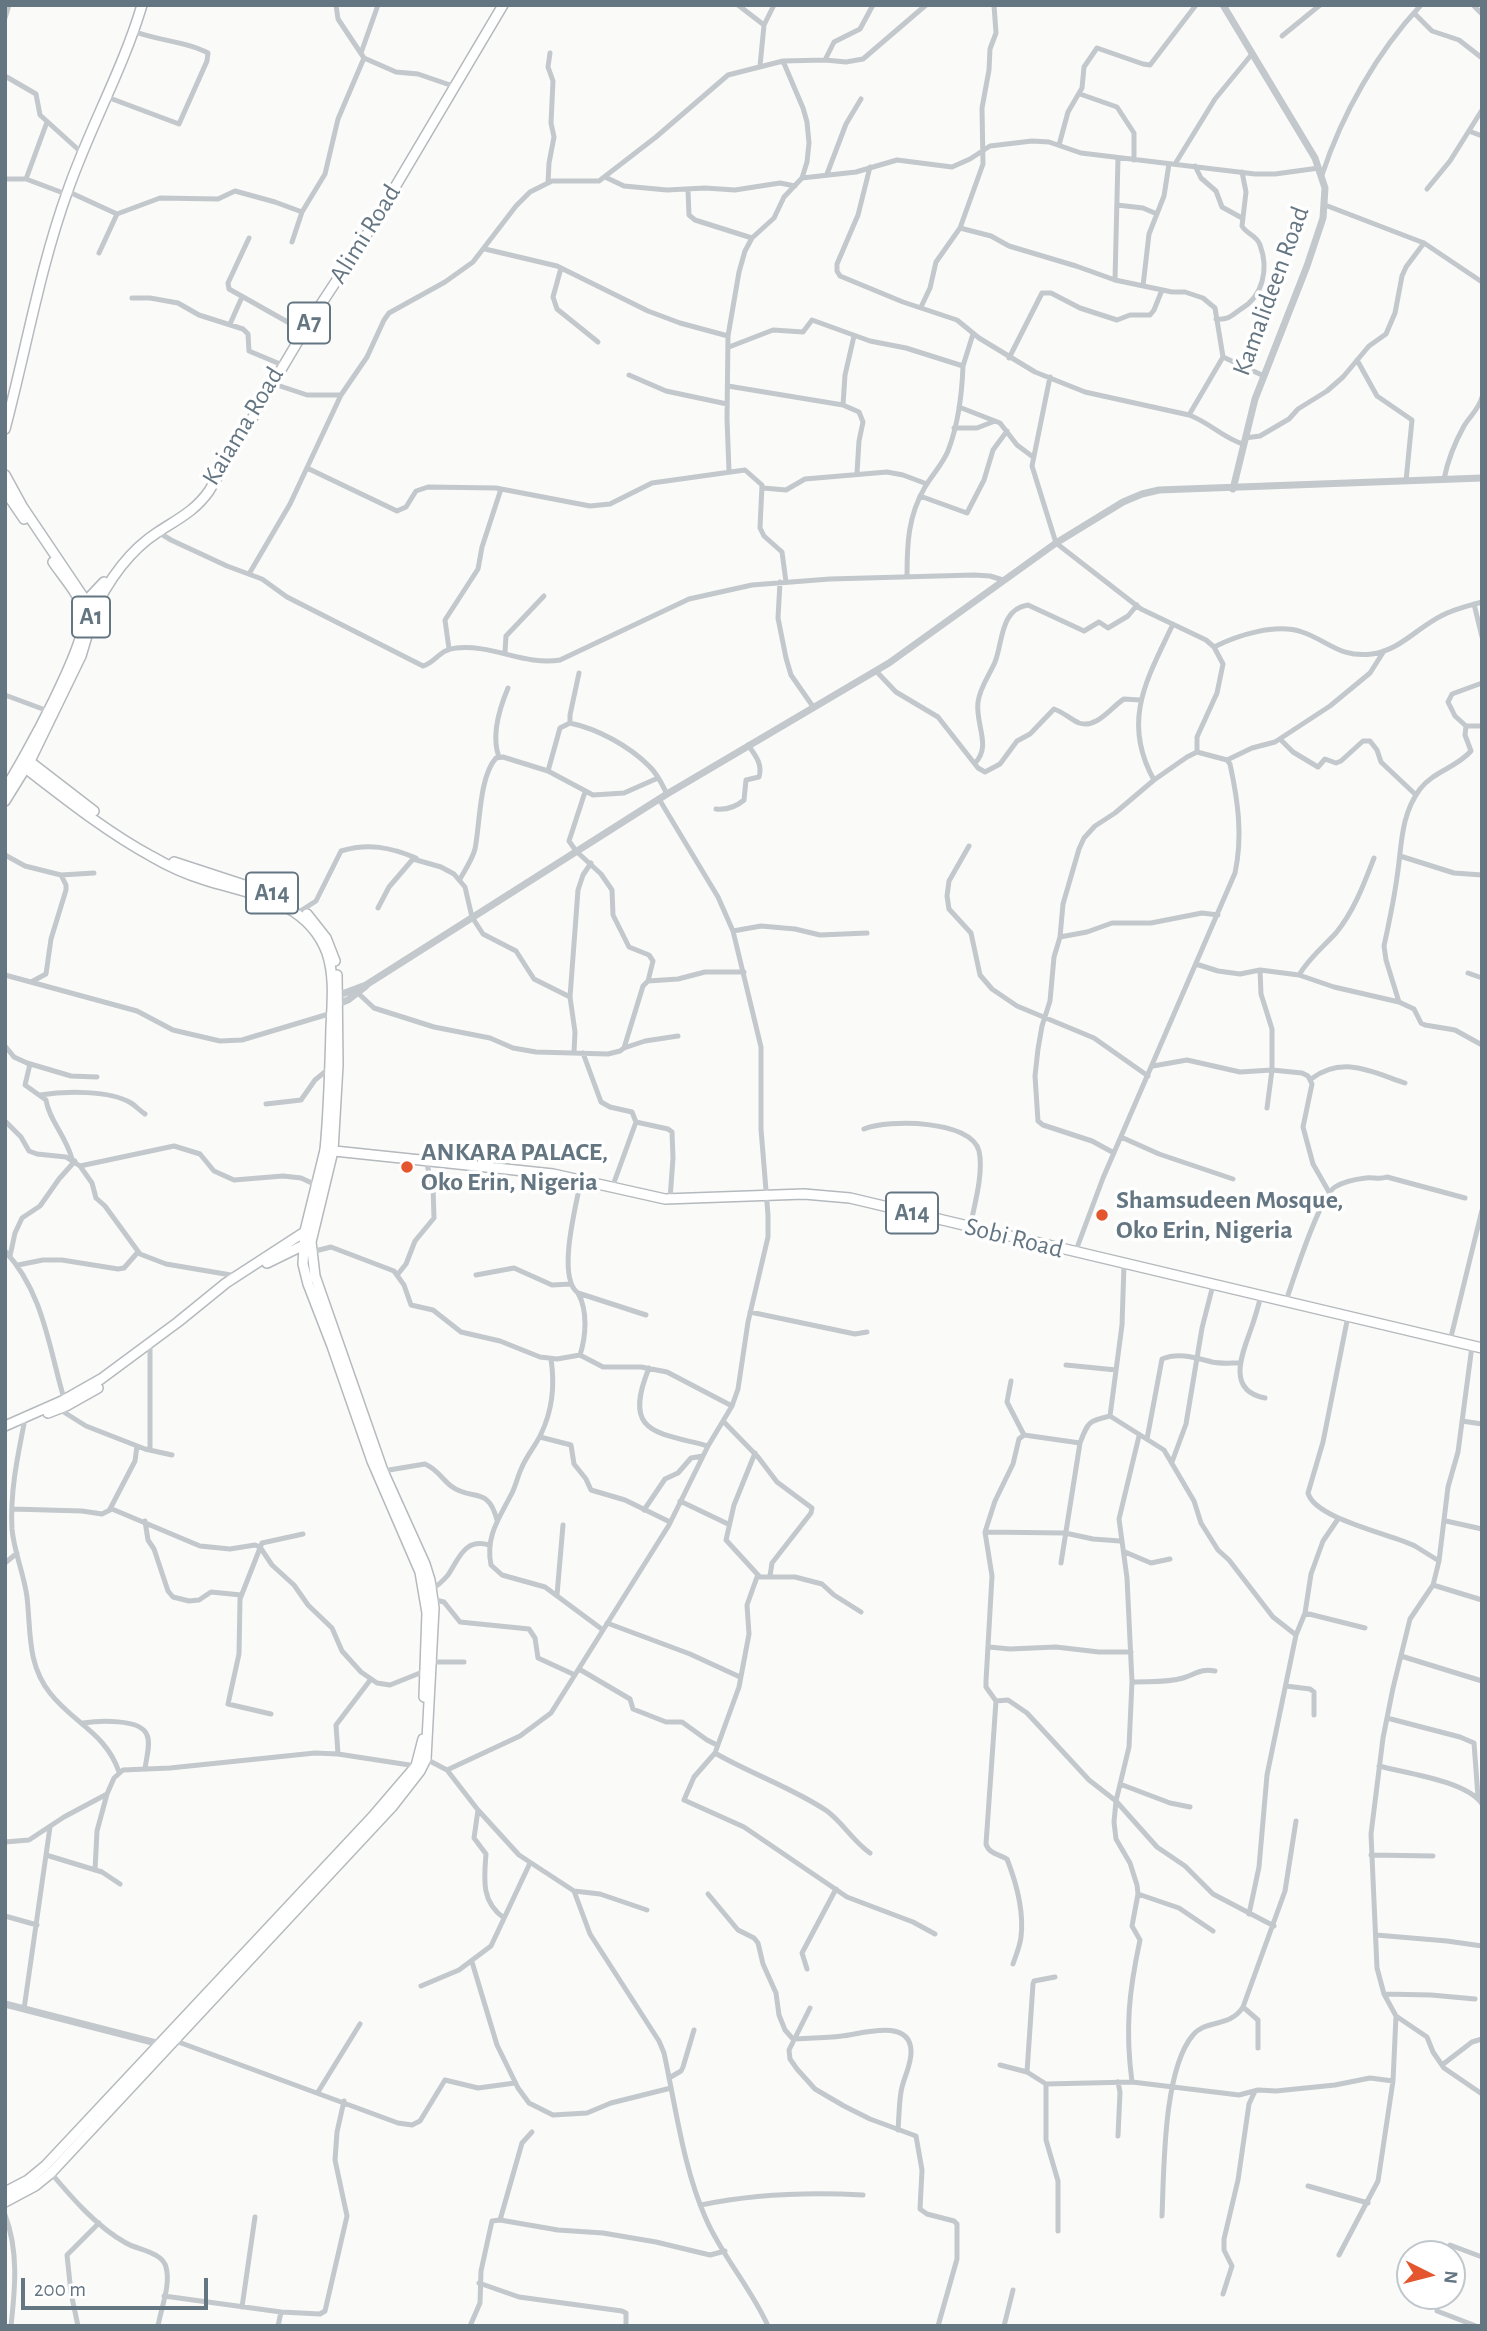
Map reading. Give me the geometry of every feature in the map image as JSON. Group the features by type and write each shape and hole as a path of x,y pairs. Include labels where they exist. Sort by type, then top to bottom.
{"main road":[{"path":"5,429 44,270 67,192 142,5"},
{"name":"Kaiama Road","path":"86,601 95,594 129,551 184,513 199,499 498,5"},
{"name":"Alimi Road","path":"91,617 118,569 139,547 156,530 193,511 204,499 503,5"},
{"name":"A1","path":"5,475 26,517 79,601 84,616 76,649 25,763 5,789"},
{"name":"A1","path":"5,491 86,601 91,617 88,637 75,669 5,801"},
{"name":"A14","path":"25,763 123,834 156,853 202,872 266,890 290,901 320,928 332,951 335,1003 329,1151"},
{"name":"A14","path":"25,763 115,834 154,858 202,879 277,901 297,913 315,931 327,953 335,1003 329,1151"},
{"path":"5,2192 28,2180 45,2166 166,2043 346,1851 421,1760 427,1613 425,1590 420,1572 372,1461 303,1264 317,1185 329,1151"},
{"path":"5,1432 63,1405 236,1276 310,1230 329,1151"},
{"name":"Sobi Road","path":"329,1151 581,1179 645,1197 670,1199 834,1195 1477,1347"},
{"path":"5,1426 86,1396 257,1268 308,1246"},
{"path":"308,1246 315,1276 383,1471 425,1564 432,1595 432,1662 421,1760"},
{"path":"5,2202 35,2186 51,2173 166,2043"}],"street":[{"path":"5,18 9,5"},
{"path":"336,5 338,19 362,55 396,72 418,74 450,85"},
{"path":"292,242 302,212 325,174 338,119 378,5"},
{"path":"738,5 764,25"},
{"path":"760,66 764,25 775,5"},
{"path":"825,60 834,42 860,29 873,5"},
{"path":"249,574 290,504 341,395 355,376 389,313 445,282 473,262 530,192 548,183 573,180 595,182 605,177 720,81 739,71 783,61 846,62 863,59 926,5"},
{"path":"921,307 930,288 938,257 960,228 983,164 983,97 990,49 996,33 994,5"},
{"path":"1059,145 1068,112 1080,94 1084,82 1084,67 1097,48 1150,65 1196,5"},
{"name":"Kamalideen Road","path":"1223,5 1321,171 1325,188 1325,205 1307,266 1255,399 1233,489"},
{"path":"1283,36 1320,5"},
{"path":"802,178 856,172 897,160 952,167 990,146 1018,141 1049,142 1081,153 1242,172 1275,174 1321,171 1360,90 1421,5"},
{"path":"1473,5 1482,14"},
{"path":"1414,13 1432,31 1459,40 1482,58"},
{"path":"107,97 179,124 207,61 208,53 197,48 156,40 133,31"},
{"path":"548,183 554,137 551,123 553,81 548,66 550,53"},
{"path":"1143,286 1147,244 1172,164 1214,99 1252,54"},
{"path":"729,471 728,336 739,272 752,238 774,218 784,197 802,178 809,143 807,122 783,61"},
{"path":"5,76 36,94 39,99 37,110 82,153"},
{"path":"1080,94 1117,107 1134,133 1134,160"},
{"path":"827,174 846,124 861,99"},
{"path":"1427,189 1450,161 1482,110"},
{"path":"26,179 47,122"},
{"path":"1469,131 1482,136"},
{"path":"1115,280 1118,158"},
{"path":"1195,166 1201,178 1216,191 1222,207 1242,218"},
{"path":"870,167 858,215 837,271 848,279 957,320 973,334 1035,372 1085,392 1189,415 1205,421 1228,438 1244,441 1284,423 1302,405 1327,390 1351,369 1369,346 1386,334 1390,328 1405,267 1424,243"},
{"path":"1216,318 1229,319 1249,305 1257,295 1262,279 1265,258 1258,239 1242,228 1246,192 1242,172"},
{"path":"605,177 624,186 667,190 735,190 780,183 795,186"},
{"path":"5,179 26,179 67,192 117,214 160,198 218,199 235,191 302,212"},
{"path":"688,190 689,215 695,220 752,238"},
{"path":"1117,205 1143,208 1157,214"},
{"path":"1325,205 1424,243 1482,282"},
{"path":"99,253 117,214"},
{"path":"960,228 991,236 1009,246 1115,280 1185,292 1212,304 1223,356 1189,415"},
{"path":"249,238 228,283 229,289 300,329"},
{"path":"485,249 561,268 648,311 728,336"},
{"path":"561,268 553,297 557,309 598,342"},
{"path":"1009,358 1042,293 1051,293 1080,308 1117,320 1130,315 1150,315 1162,290"},
{"path":"230,324 242,297"},
{"path":"132,298 178,303 199,315 243,329 248,334 249,351 280,364"},
{"path":"729,347 773,330 803,332 812,320 853,335 933,355 963,366"},
{"path":"907,576 908,533 914,506 944,458 959,407 963,366 973,334"},
{"path":"843,405 845,375 853,335"},
{"path":"1223,356 1264,376"},
{"path":"1357,360 1377,396 1412,421 1406,481"},
{"path":"629,375 666,391 727,404"},
{"path":"1050,377 1033,457 1033,472 1056,543 1137,606 1195,634 1214,647 1223,664 1217,693 1197,737 1197,752"},
{"path":"274,384 307,394 341,395"},
{"path":"728,386 843,405 862,416 857,473"},
{"path":"1444,480 1451,450 1482,397"},
{"path":"959,407 995,421 1017,445 1033,457"},
{"path":"954,428 977,428 995,421"},
{"path":"920,496 967,513 984,480 993,450 1007,431"},
{"path":"307,468 397,511 406,507 416,491 428,487 501,489 590,506 610,504 652,483 745,470 763,488 786,489 805,479 857,473 896,473 927,484"},
{"path":"335,1003 667,794 876,671 1056,543 1123,502 1159,490 1482,478"},
{"path":"763,488 759,513 760,528 764,536 782,552 783,582 778,618 786,658 791,674 814,708"},
{"path":"449,649 445,620 478,569 482,547 501,489"},
{"path":"156,530 171,540 269,583 287,597 348,626 416,664 428,664 449,649 478,648 505,652 537,662 560,660 689,599 752,585 907,576 974,575 1003,580"},
{"path":"505,652 506,636 544,596"},
{"path":"1214,647 1245,634 1291,630 1307,634 1345,653 1360,655 1384,651 1413,636 1442,615 1482,602"},
{"path":"1474,604 1482,637"},
{"path":"975,764 984,753 977,715 980,692 997,656 1003,627 1012,613 1028,605 1084,631 1098,622 1108,628 1114,627 1137,606"},
{"path":"1154,780 1138,734 1140,699 1172,624"},
{"path":"1114,1153 1038,1121 1035,1076 1042,1026 1051,1001 1054,957 1060,937 1060,920 1068,883 1084,838 1095,825 1115,813 1186,757 1197,752 1227,760 1280,739 1353,689 1370,673 1384,651"},
{"path":"876,671 895,692 938,717 975,764 985,772 1000,764 1017,741 1030,734 1054,709 1078,723 1089,723 1102,717 1124,699 1140,699"},
{"path":"570,723 579,673"},
{"path":"1399,1002 1384,946 1400,856 1402,829 1416,795 1435,774 1449,769 1469,753 1471,748 1467,740 1466,726 1449,706 1449,697 1482,683"},
{"path":"499,757 496,739 499,715 509,688"},
{"path":"5,695 48,711"},
{"path":"548,771 557,736 563,725 570,723 598,733 624,747 650,766 667,794"},
{"path":"1466,726 1482,726"},
{"path":"1280,739 1318,767 1325,759 1341,761 1363,741 1370,741 1381,762 1416,795"},
{"path":"716,809 725,810 740,803 744,800 746,780 759,777 759,762 748,745"},
{"path":"499,757 548,771 585,792 601,796 624,793 658,778"},
{"path":"460,879 474,851 481,800 489,769 491,763 499,757"},
{"path":"1075,1253 1114,1153 1235,873 1240,850 1240,824 1233,774 1227,760"},
{"path":"585,792 570,840 576,851 591,863 612,890 613,915 628,946 649,955 653,961 624,1048"},
{"path":"447,1770 502,1746 539,1724 551,1713 670,1522 708,1446 732,1406 738,1389 750,1311 767,1244 761,1129 761,1047 733,930 718,897 659,799"},
{"path":"302,910 316,901 341,851 374,846 395,849 441,867 460,879 468,894 472,917 486,936 522,957 534,979 570,997"},
{"path":"969,846 950,881 947,896 949,909 971,933 980,975 992,989 1017,1006 1094,1038 1149,1076"},
{"path":"5,855 25,866 61,875 94,873"},
{"path":"1400,856 1454,873 1482,876"},
{"path":"378,908 389,887 415,858"},
{"path":"1299,975 1310,958 1336,932 1355,904 1374,858"},
{"path":"574,1052 575,1032 570,997 578,890 591,863"},
{"path":"31,982 46,974 51,939 66,890 61,875"},
{"path":"1060,937 1087,932 1112,923 1150,923 1192,915 1217,915"},
{"path":"733,930 761,926 795,929 820,935 867,933"},
{"path":"1196,964 1240,974 1260,970 1299,975 1334,987 1399,1002 1414,1009 1421,1023 1455,1030 1482,1045"},
{"path":"1260,970 1261,993 1272,1029 1272,1070 1267,1108"},
{"path":"648,981 678,979 705,972 744,972"},
{"path":"1468,973 1482,978"},
{"path":"5,975 137,1011 173,1030 220,1041 242,1040 359,994 366,985"},
{"path":"359,994 374,1008 434,1027 476,1034 524,1050 608,1054 645,1041 678,1036"},
{"path":"5,1046 14,1057 30,1064 71,1076 97,1077"},
{"path":"583,1052 601,1102 632,1112 636,1122 612,1188"},
{"path":"1153,1066 1187,1060 1240,1072 1272,1070 1302,1073 1311,1079"},
{"path":"30,1064 25,1085 46,1100 49,1112 76,1162 92,1183 96,1198 138,1252 146,1258 166,1264 236,1276"},
{"path":"266,1104 301,1100 315,1080 331,1067"},
{"path":"1329,1192 1313,1164 1303,1127 1311,1079 1327,1069 1352,1067 1405,1083"},
{"path":"40,1095 64,1092 105,1096 131,1103 145,1114"},
{"path":"5,1121 21,1137 29,1151 37,1154 76,1162 174,1146 200,1154 214,1171 234,1180 283,1176 300,1178 317,1185"},
{"path":"636,1122 672,1132 670,1199"},
{"path":"864,1129 885,1123 912,1124 966,1134 974,1140 980,1156 979,1178 970,1227"},
{"path":"1121,1137 1159,1154 1233,1179"},
{"path":"398,1274 406,1265 415,1241 434,1217 433,1187 426,1161"},
{"path":"10,1256 15,1233 22,1218 40,1206 59,1179 76,1162"},
{"path":"1286,1301 1301,1257 1329,1192 1336,1186 1387,1177 1465,1198"},
{"path":"580,1355 586,1334 582,1300 570,1284 571,1226 581,1179"},
{"path":"1450,1341 1482,1210"},
{"path":"308,1246 331,1247 394,1271 398,1274 411,1306 433,1310 461,1332 500,1341 551,1359 580,1355 603,1367 649,1368 667,1372 732,1406"},
{"path":"5,1251 18,1265 40,1308 63,1405 86,1426 137,1446 172,1455"},
{"path":"18,1265 43,1260 62,1260 118,1269 124,1268 138,1252"},
{"path":"1110,1416 1122,1325 1124,1265"},
{"path":"476,1275 514,1268 552,1285 570,1284"},
{"path":"1172,1462 1185,1424 1199,1357 1202,1328 1213,1285"},
{"path":"578,1293 646,1315"},
{"path":"1261,1296 1240,1363 1243,1386 1253,1395 1265,1398"},
{"path":"750,1311 855,1334 867,1332"},
{"path":"1348,1316 1323,1442 1308,1493 1310,1499 1338,1519 1414,1546 1439,1561"},
{"path":"1477,1347 1458,1452 1448,1487 1446,1521 1439,1561 1433,1585 1410,1619 1387,1718 1371,1834 1371,1855 1377,1968 1384,1994 1396,2016 1427,2037 1433,2053 1442,2065 1482,2094"},
{"path":"150,1349 150,1450"},
{"path":"1147,1439 1162,1359 1170,1355 1199,1357 1212,1362 1240,1363"},
{"path":"551,1359 553,1396 540,1437 522,1467 497,1520 489,1545 491,1565 497,1572 545,1587 603,1630"},
{"path":"1066,1366 1116,1370"},
{"path":"649,1368 640,1395 639,1413 643,1423 656,1432 668,1434 678,1440 708,1446"},
{"path":"1011,1381 1007,1402 1024,1435"},
{"path":"1060,1563 1080,1443 1087,1425 1093,1420 1110,1416 1164,1450 1194,1501 1201,1523 1211,1540 1273,1617 1296,1635"},
{"path":"723,1421 755,1453 777,1482 812,1508 811,1513 772,1563 770,1576"},
{"path":"1462,1421 1482,1424"},
{"path":"23,1424 14,1468 12,1509 14,1540 26,1592 34,1664 49,1692 107,1748 119,1772"},
{"path":"1013,1964 1021,1939 1015,1882 1007,1858 993,1853 986,1844 996,1701 986,1687 988,1605 992,1576 985,1532 995,1501 1013,1464 1018,1439 1024,1435 1080,1443"},
{"path":"1132,2082 1127,2029 1130,1991 1140,1940 1132,1926 1138,1894 1130,1863 1115,1839 1116,1801 1129,1747 1132,1682 1125,1552 1120,1541 1119,1519 1139,1436"},
{"path":"540,1437 571,1445 575,1464 594,1492 625,1500 670,1522"},
{"path":"12,1509 102,1514 110,1509 135,1461 137,1446"},
{"path":"755,1453 728,1524 726,1539 759,1576"},
{"path":"644,1510 665,1479 678,1473 691,1458 703,1456"},
{"path":"383,1471 425,1464 437,1470 452,1487 487,1499 492,1503 497,1520"},
{"path":"680,1501 728,1524"},
{"path":"110,1509 145,1521 178,1539 200,1546 230,1549 250,1545 260,1547 308,1605 332,1628 342,1651 352,1663 371,1679 383,1684 396,1684 425,1671"},
{"path":"1249,1914 1259,1867 1267,1775 1296,1635 1323,1541 1338,1519"},
{"path":"145,1521 147,1536 155,1549 168,1591 173,1597 188,1601 199,1600 211,1592 241,1595"},
{"path":"1446,1521 1482,1529"},
{"path":"556,1595 563,1525"},
{"path":"985,1532 1065,1532 1093,1539 1120,1541"},
{"path":"271,1714 228,1704 239,1654 241,1595 260,1547 268,1541 303,1534"},
{"path":"5,1538 14,1540"},
{"path":"489,1545 479,1544 463,1549 432,1595 444,1602 460,1622 529,1629 535,1638 538,1658 577,1672 626,1696 633,1709 666,1723 682,1721 717,1745"},
{"path":"1125,1552 1151,1563 1170,1559"},
{"path":"5,1563 17,1553"},
{"path":"861,1612 822,1584 795,1577 759,1576 754,1581 747,1605 749,1634 739,1687 715,1752 694,1777 684,1800 744,1827 847,1897 913,1922 935,1934"},
{"path":"1433,1585 1482,1600"},
{"path":"1304,1613 1365,1629"},
{"path":"607,1623 690,1654 740,1677"},
{"path":"989,1647 1056,1647 1099,1652 1131,1652"},
{"path":"1401,1656 1482,1681"},
{"path":"432,1662 464,1662"},
{"path":"1132,1682 1184,1678 1200,1669 1215,1671"},
{"path":"338,1754 336,1725 371,1679"},
{"path":"1286,1686 1314,1692 1314,1715"},
{"path":"996,1701 1008,1700 1023,1709 1089,1780 1116,1801 1157,1847 1185,1866 1213,1894 1274,1926"},
{"path":"1387,1718 1474,1743 1478,1797 1482,1804"},
{"path":"83,1723 122,1722 143,1729 148,1737 145,1769"},
{"path":"715,1752 831,1814 861,1847 870,1853"},
{"path":"95,1870 97,1831 107,1794 119,1772 123,1770 315,1753 421,1760 447,1770 478,1810 530,1863 574,1891 600,1894 647,1910"},
{"path":"1379,1766 1444,1782 1478,1797"},
{"path":"1120,1784 1170,1803 1191,1807"},
{"path":"5,1842 29,1840 107,1794"},
{"path":"478,1810 474,1838 486,1854 484,1886 490,1905 504,1918"},
{"path":"1162,2216 1163,2157 1172,2085 1182,2055 1193,2035 1236,2017 1243,2007 1285,1891 1296,1821"},
{"path":"24,2009 50,1827"},
{"path":"46,1855 108,1875 120,1884"},
{"path":"1371,1855 1433,1856"},
{"path":"421,1986 442,1979 472,1962 491,1946 530,1863"},
{"path":"807,1969 802,1953 836,1889"},
{"path":"574,1891 590,1934 659,2042 690,2177 705,2219 749,2288 768,2326"},
{"path":"708,1894 738,1930 758,1943 763,1964 776,1993 779,2015 785,2030 793,2039"},
{"path":"1138,1894 1179,1908 1213,1931"},
{"path":"5,1916 37,1924"},
{"path":"1376,1935 1482,1946"},
{"path":"472,1962 497,2045 528,2103 553,2115 587,2113 671,2088"},
{"path":"1027,2072 1034,1981 1055,1977"},
{"path":"1384,1994 1475,1999"},
{"path":"5,2004 166,2043 318,2092 398,2123 412,2125 420,2121 445,2080 478,2088 515,2083"},
{"path":"1243,2007 1258,2020 1258,2048"},
{"path":"810,2008 793,2039 789,2050 790,2059 815,2089 858,2113 898,2130 914,2133 918,2138 922,2170 920,2209 957,2224 957,2259 939,2326"},
{"path":"1339,2255 1378,2181 1393,2081 1396,2016"},
{"path":"318,2092 360,2024"},
{"path":"793,2039 858,2035 881,2029 903,2035 909,2041 911,2050 910,2063 901,2090 898,2130"},
{"path":"669,2078 681,2071 694,2030"},
{"path":"1442,2065 1472,2042 1482,2039"},
{"path":"1000,2065 1027,2072 1046,2084 1132,2082 1240,2095 1255,2091 1335,2085 1370,2078 1393,2081"},
{"path":"1118,2082 1121,2092 1118,2136"},
{"path":"1046,2084 1045,2140 1058,2181 1058,2231"},
{"path":"1223,2294 1232,2266 1224,2250 1226,2226 1238,2180 1249,2105 1255,2091"},
{"path":"164,2296 281,2312 320,2314 325,2311 347,2216 335,2161 337,2132 344,2101"},
{"path":"500,2220 522,2143 532,2132"},
{"path":"51,2173 99,2223 126,2244 163,2261 167,2280 158,2326"},
{"path":"1308,2186 1368,2203"},
{"path":"701,2205 782,2195 863,2195"},
{"path":"5,2215 14,2252 15,2290 11,2326"},
{"path":"242,2307 255,2217"},
{"path":"470,2326 480,2303 479,2283 492,2221 630,2237 710,2255 725,2251"},
{"path":"78,2326 67,2255 99,2223"},
{"path":"479,2283 519,2297 622,2311 626,2313 626,2326"},
{"path":"1004,2326 1013,2290"},
{"path":"1437,2311 1476,2326"},
{"path":"278,2326 281,2312"}],"place":[{"name":"ANKARA PALACE, Oko Erin, Nigeria","path":"407,1167"},
{"name":"Shamsudeen Mosque, Oko Erin, Nigeria","path":"1102,1215"}]}
